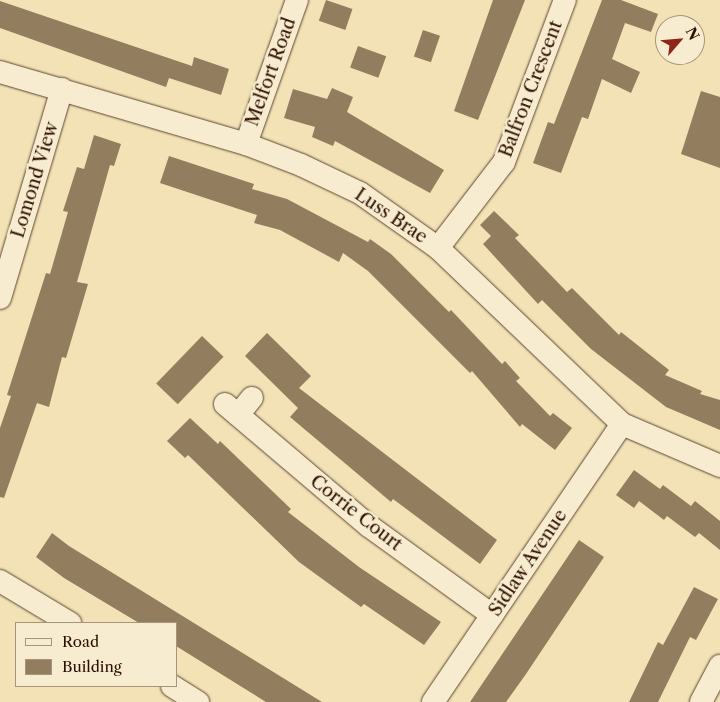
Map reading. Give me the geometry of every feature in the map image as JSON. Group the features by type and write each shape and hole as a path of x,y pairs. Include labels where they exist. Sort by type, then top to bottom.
{"street":[{"name":"Melfort Road","path":"246,144 296,0"},
{"name":"Balfron Crescent","path":"438,248 504,162 565,0"},
{"name":"Luss Brae","path":"0,72 246,144 301,165 360,193 438,248 622,424 720,466"},
{"name":"Lomond View","path":"0,298 62,89"},
{"name":"Corrie Court","path":"238,406 369,526 492,615"},
{"name":"Sidlaw Avenue","path":"433,702 622,424"},
{"path":"0,581 68,622"},
{"path":"701,702 720,666"},
{"path":"174,687 198,702"}],"building":[{"path":"326,0 352,9 345,30 319,21"},
{"path":"493,0 525,0 478,120 454,111"},
{"path":"602,0 621,0 658,14 655,15 655,22 651,32 625,23 612,59 640,72 631,93 602,79 588,119 582,117 561,173 533,163 548,122 554,124"},
{"path":"0,1 192,66 194,57 229,69 221,95 169,78 166,87 0,28"},
{"path":"423,30 440,36 431,62 414,56"},
{"path":"358,46 386,56 378,78 350,68"},
{"path":"332,88 353,97 347,112 444,170 430,193 335,141 333,146 312,137 315,127 284,118 293,89 327,99"},
{"path":"701,91 720,97 720,168 681,154"},
{"path":"94,135 121,144 114,166 110,165 77,282 88,284 66,358 62,357 49,407 37,403 4,498 0,497 0,428 11,396 7,395 46,273 50,274 68,212 63,211 77,167 84,169"},
{"path":"169,156 254,184 252,189 287,199 368,242 370,239 391,254 449,312 451,310 502,364 505,361 520,378 516,381 550,416 553,413 572,428 555,450 522,424 520,427 472,371 470,373 368,271 343,253 339,262 280,230 254,223 257,215 160,183"},
{"path":"494,211 519,235 515,238 567,292 572,288 619,335 621,332 669,370 665,375 702,391 700,394 720,400 720,430 666,407 591,349 542,300 538,304 483,244 491,236 480,225"},
{"path":"267,333 311,376 299,388 497,540 480,564 393,499 391,502 290,417 298,408 245,356"},
{"path":"202,336 224,357 178,404 156,383"},
{"path":"190,418 218,444 220,441 291,509 288,512 359,567 441,622 424,645 364,604 361,607 299,562 188,455 185,458 167,441"},
{"path":"634,470 660,489 663,485 691,506 695,501 720,521 720,550 699,533 695,537 667,516 664,520 639,501 634,508 616,495"},
{"path":"52,533 69,546 322,702 266,702 178,647 178,622 137,622 64,578 36,557"},
{"path":"579,540 604,557 526,674 506,702 470,702"},
{"path":"694,587 718,599 696,640 690,637 658,702 629,702 658,642 663,645"}]}
